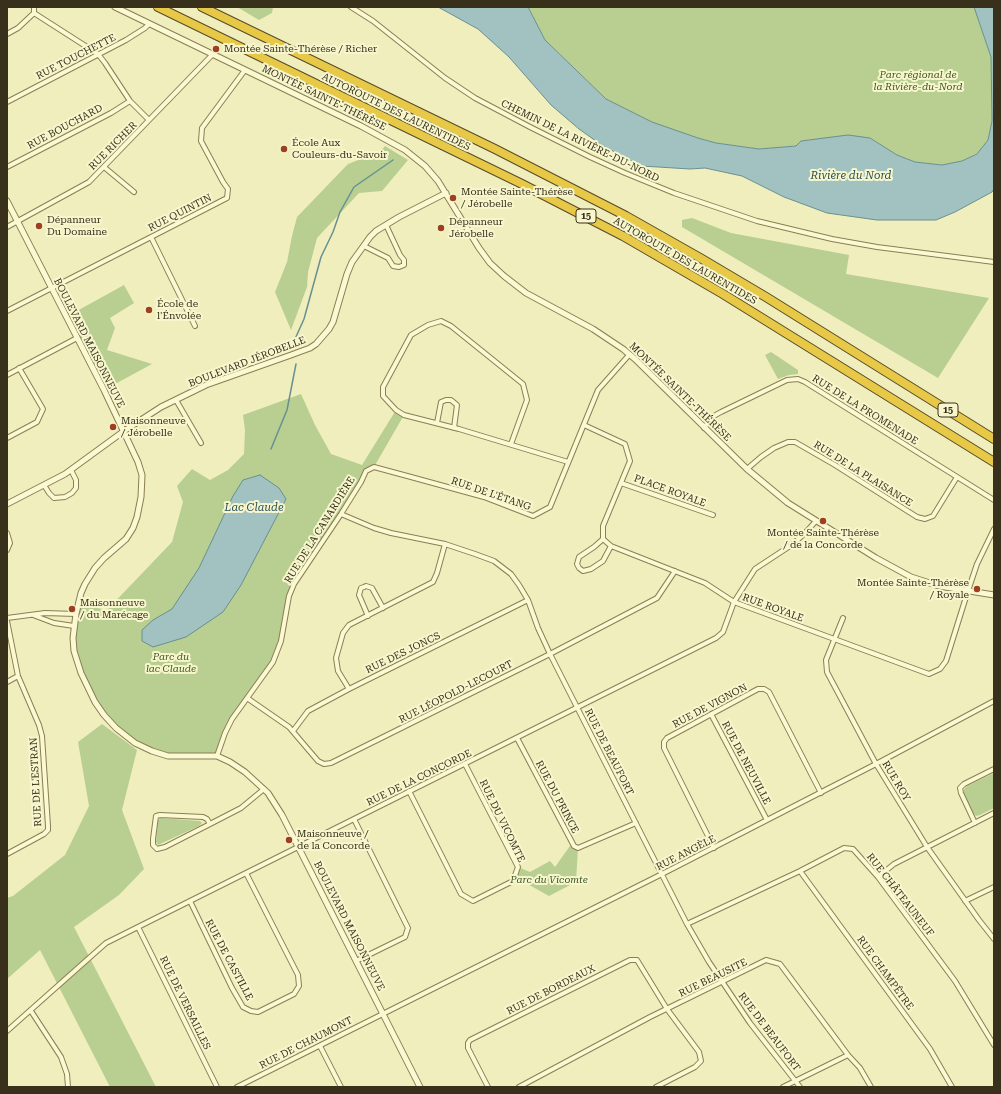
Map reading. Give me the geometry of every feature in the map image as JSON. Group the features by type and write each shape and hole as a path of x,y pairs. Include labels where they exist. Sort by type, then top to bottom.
{"highway":[{"name":"AUTOROUTE DES LAURENTIDES","path":"158,7 513,180 616,232 723,294 994,462"},
{"name":"AUTOROUTE DES LAURENTIDES","path":"202,7 495,149 626,216 766,297 994,439"}],"street":[{"path":"7,34 18,28 34,13 34,7"},
{"name":"MONTÉE SAINTE-THÉRÈSE","path":"115,7 396,144 428,169 446,193 483,254 504,276 526,293 601,334 629,355 747,469 788,503 905,574 932,584 994,595"},
{"name":"CHEMIN DE LA RIVIÈRE-DU-NORD","path":"351,7 373,21 445,78 475,98 590,157 674,193 740,216 821,236 870,246 994,262"},
{"path":"34,13 98,54 130,101 149,120"},
{"name":"RUE TOUCHETTE","path":"7,102 133,36 149,24"},
{"name":"RUE RICHER","path":"7,227 89,182 213,54"},
{"name":"RUE QUINTIN","path":"7,310 227,198 228,189 201,141 202,128 245,70"},
{"name":"RUE BOUCHARD","path":"7,167 130,101"},
{"path":"104,167 134,192"},
{"name":"BOULEVARD JÉROBELLE","path":"7,504 65,474 124,431 161,407 206,386 291,355 316,344 333,322 352,262 373,234 386,225 446,193"},
{"name":"BOULEVARD MAISONNEUVE","path":"7,201 124,431 138,462 142,475 142,488 137,517 133,528 126,539 104,558 90,575 81,593 76,614 73,638 74,651 78,667 95,702 104,715 116,728 140,746 159,754 178,756 217,756 236,766 264,789 277,806 299,846 420,1087"},
{"path":"364,246 388,258 393,266 399,267 404,265 404,260 400,255 386,225"},
{"path":"151,237 195,326"},
{"path":"511,444 527,400 524,384 451,326 441,322 428,324 411,335 383,387 383,396 396,410 404,415 511,444 568,462"},
{"path":"7,375 77,338"},
{"name":"RUE DE L'ÉTANG","path":"374,467 484,497 533,516 550,507 598,390 629,355"},
{"path":"7,438 37,422 43,409 20,368"},
{"name":"RUE DE LA PROMENADE","path":"704,428 712,417 787,380 798,379 994,500"},
{"path":"176,400 201,443"},
{"path":"436,423 441,402 452,400 457,405 454,428"},
{"path":"584,425 624,444 630,461 604,526 602,539 579,558 577,564 579,568 583,571 590,569 603,561 611,546"},
{"name":"RUE DE LA PLAISANCE","path":"747,469 774,448 788,442 795,442 835,465 917,517 925,519 933,516 957,477"},
{"name":"RUE DE LA CANARDIÈRE","path":"217,756 225,733 232,719 273,662 280,641 289,596 294,584 341,514 361,482 366,470 374,467"},
{"path":"44,485 54,498 65,497 72,493 76,488 76,480 71,470"},
{"name":"PLACE ROYALE","path":"621,483 714,515"},
{"name":"RUE DE BEAUFORT","path":"341,514 362,524 391,533 445,544 476,554 502,566 511,574 519,584 528,600 538,628 550,654 687,924 709,962 750,1023 800,1087"},
{"name":"RUE DE LA CONCORDE","path":"7,1031 106,943 716,638 723,632 734,602 755,569 793,544 806,533 816,520"},
{"name":"RUE ROYALE","path":"602,539 611,546 705,583 734,602 929,674 940,669 946,661 982,552 994,529"},
{"path":"7,533 10,543 7,550"},
{"path":"349,689 338,671 336,658 343,632 349,625 433,582 437,574 445,544"},
{"name":"RUE LÉOPOLD-LECOURT","path":"247,698 286,724 318,761 324,764 331,763 550,654 657,598 675,571"},
{"path":"368,616 359,595 361,588 366,586 372,588 383,608"},
{"name":"RUE DES JONCS","path":"293,731 308,711 528,600"},
{"path":"7,620 45,613 76,614"},
{"path":"32,615 54,623 74,626"},
{"name":"RUE ROY","path":"843,618 826,660 827,672 876,764 926,847 994,939"},
{"name":"RUE DE L'ESTRAN","path":"7,620 18,676 39,725 42,736 48,826 48,830 44,834 7,854"},
{"path":"7,682 18,676"},
{"name":"RUE DE VIGNON","path":"714,848 664,748 664,742 667,738 758,689 764,689 769,692 821,793"},
{"name":"RUE ANGÈLE","path":"383,1014 714,848 994,701"},
{"name":"RUE DE NEUVILLE","path":"711,714 767,820"},
{"name":"RUE DU PRINCE","path":"517,738 574,846 578,848 636,823"},
{"name":"RUE DU VICOMTE","path":"410,792 461,894 473,901 487,895 513,881 518,867 465,764"},
{"path":"975,823 960,788 964,784 994,769"},
{"path":"210,824 207,819 203,817 158,815 155,818 153,845 157,849 165,847 242,808 264,789"},
{"path":"878,877 894,864 994,813"},
{"path":"354,819 408,928 405,938 356,962"},
{"name":"RUE CHÂTEAUNEUF","path":"687,924 800,871 844,848 853,849 878,877 955,981 994,1045"},
{"name":"RUE CHAMPÊTRE","path":"800,871 930,1049 952,1087"},
{"name":"RUE DE CASTILLE","path":"190,901 232,988 243,1007 251,1011 258,1012 294,994 299,986 298,975 246,873"},
{"path":"965,901 994,887"},
{"name":"RUE DE VERSAILLES","path":"138,927 217,1087"},
{"name":"RUE DE BORDEAUX","path":"488,1087 468,1048 470,1040 630,960 637,960 667,1009"},
{"name":"RUE BEAUSITE","path":"519,1087 667,1009 766,960 780,964 848,1055 860,1068 871,1087"},
{"path":"656,1087 695,1067 701,1061 699,1052 667,1009"},
{"path":"31,1011 61,1056 67,1074 68,1087"},
{"name":"RUE DE CHAUMONT","path":"237,1087 383,1014"},
{"path":"320,1046 340,1087"},
{"path":"783,1087 848,1055"}],"green space":[{"path":"237,7 273,7 272,13 259,20"},
{"name":"Parc régional de la Rivière-du-Nord","path":"528,7 974,7 991,57 992,121 988,140 978,153 962,161 943,165 915,162 897,155 870,138 759,149 716,143 698,138 653,123 606,99 545,40"},
{"path":"385,146 408,160 382,191 359,193 317,238 308,272 307,287 291,330 275,292 287,262 297,217 348,164 381,151"},
{"path":"692,218 731,233 849,255 846,274 989,298 938,378 682,227 682,220"},
{"path":"124,285 134,303 110,318 115,328 107,350 152,364 104,390 66,317"},
{"path":"771,352 798,370 798,374 789,375 778,379 765,355"},
{"name":"Parc du lac Claude","path":"301,394 315,425 331,454 362,465 396,410 404,415 374,467 370,468 294,584 289,596 281,641 273,662 232,719 217,756 168,756 127,737 99,708 74,651 78,604 107,610 172,542 183,502 177,486 192,469 210,480 228,470 244,454 245,430 243,415"},
{"path":"102,724 137,750 122,810 144,869 119,895 74,927 156,1087 110,1087 40,950 7,979 7,898 13,896 65,855 89,806 78,742"},
{"path":"994,773 994,808 976,816 964,795 964,789 967,786"},
{"path":"160,818 200,821 202,823 199,826 158,845 156,842 158,821"},
{"name":"Parc du Vicomte","path":"572,843 578,848 576,882 549,896 515,877 518,867 530,872 550,861 555,867"}],"water":[{"name":"Rivière du Nord","path":"438,7 528,7 545,40 606,99 652,122 698,138 716,143 759,149 796,146 801,141 848,135 870,138 897,155 915,162 942,165 962,161 977,154 988,140 992,121 991,57 974,7 994,7 994,189 992,192 955,212 936,220 877,220 827,213 784,197 742,176 705,168 690,169 642,166 603,146 579,129 551,105 509,57 478,29"},
{"name":"Lac Claude","path":"260,475 279,488 286,499 241,585 223,612 186,637 153,647 142,641 142,630 153,620 172,609 199,568 233,496 243,480"}],"waterway":[{"path":"295,339 304,319 321,257 333,232 340,212 354,187 393,160"},
{"path":"271,449 287,410 296,364"}],"place":[{"name":"Montée Sainte-Thérèse / Richer","path":"216,49"},
{"name":"École Aux Couleurs-du-Savoir","path":"284,149"},
{"name":"Montée Sainte-Thérèse / Jérobelle","path":"453,198"},
{"name":"Dépanneur Du Domaine","path":"39,226"},
{"name":"Dépanneur Jérobelle","path":"441,228"},
{"name":"École de l'Énvolée","path":"149,310"},
{"name":"Maisonneuve / Jérobelle","path":"113,427"},
{"name":"Montée Sainte-Thérèse / de la Concorde","path":"823,521"},
{"name":"Montée Sainte-Thérèse / Royale","path":"977,589"},
{"name":"Maisonneuve / du Marécage","path":"72,609"},
{"name":"Maisonneuve / de la Concorde","path":"289,840"}]}
